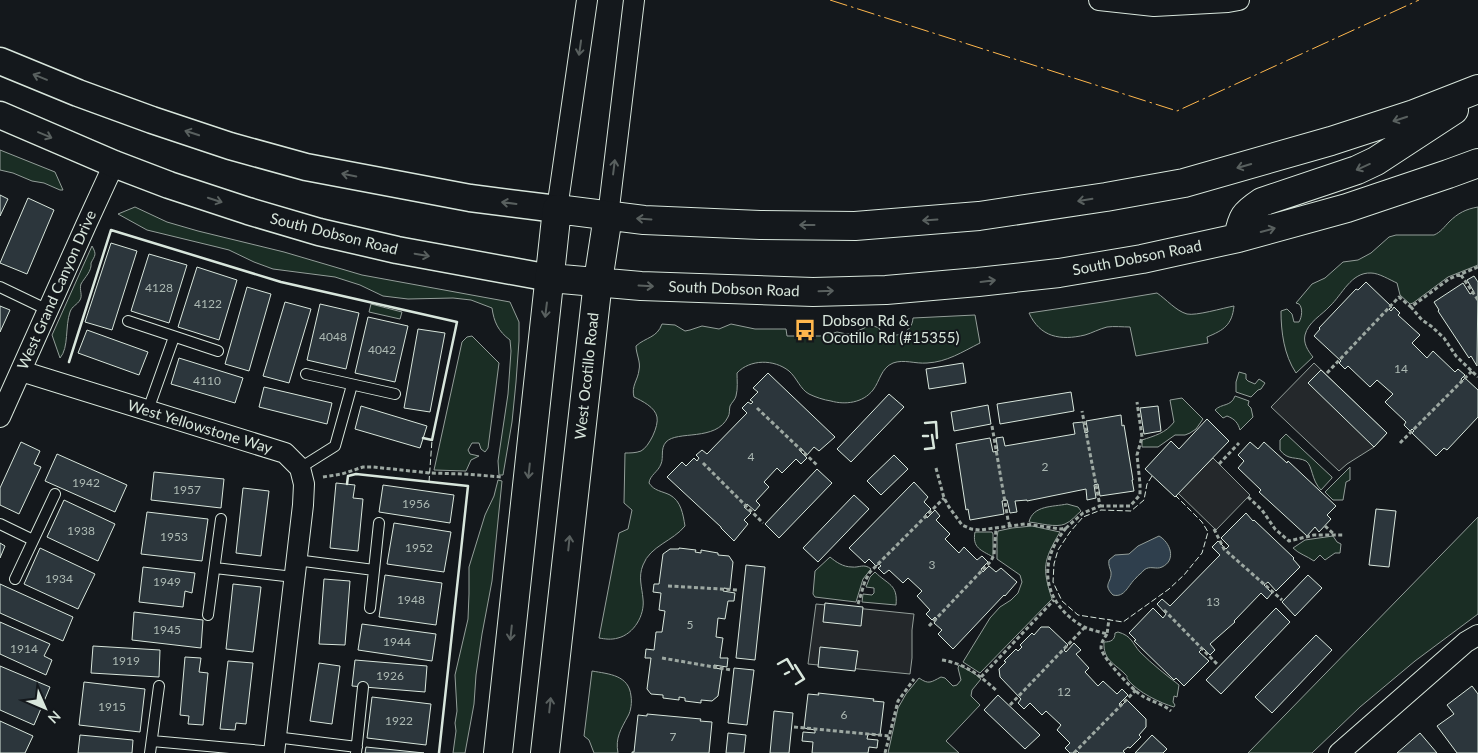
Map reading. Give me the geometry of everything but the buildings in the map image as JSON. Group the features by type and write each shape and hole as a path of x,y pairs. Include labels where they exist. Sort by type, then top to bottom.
{"main road":[{"path":"498,753 558,209 644,220 760,225 856,226 989,215 1184,183 1331,141 1414,114 1478,89"},
{"path":"1238,238 1241,221 1251,209 1262,202 1357,170 1376,161 1478,94"},
{"name":"South Dobson Road","path":"550,278 641,286 813,292 886,290 1059,273 1142,259 1238,238 1347,208 1478,163"},
{"name":"West Ocotillo Road","path":"545,753 598,281 608,216"}],"street":[{"path":"0,61 78,93 230,146 306,166 470,198 558,209 587,0"},
{"name":"West Ocotillo Road","path":"608,216 634,0"},
{"path":"1099,0 1154,6 1239,0"},
{"name":"South Dobson Road","path":"0,115 114,164 239,208 320,232 397,250 550,278"},
{"name":"West Grand Canyon Drive","path":"0,417 114,164"},
{"name":"West Yellowstone Way","path":"21,371 285,453 300,468"},
{"path":"274,747 304,484 300,468"},
{"path":"1339,753 1466,642 1478,635"}],"lane":[{"path":"0,287 48,310"},
{"path":"128,321 218,352"},
{"path":"148,410 174,337"},
{"path":"306,374 395,394"},
{"path":"300,468 335,446 352,385"},
{"path":"14,580 55,494"},
{"path":"208,615 221,519"},
{"path":"370,608 379,523"},
{"path":"0,524 33,540"},
{"path":"215,568 374,570"},
{"path":"150,753 159,686"},
{"path":"152,740 356,750 363,687"}],"path":[{"path":"1411,307 1449,278 1478,267"},
{"path":"1460,275 1478,300"},
{"path":"1327,372 1399,298 1444,338 1456,356 1478,377"},
{"path":"1400,443 1472,371"},
{"path":"1107,634 1085,627 1066,613 1054,600 1047,572 1050,557 1056,544 1066,528 1083,513 1100,506 1130,506 1140,495 1138,455 1142,437 1136,402"},
{"path":"757,408 818,466"},
{"path":"1082,411 1100,506"},
{"path":"992,426 1010,526"},
{"path":"1219,464 1239,443"},
{"path":"703,463 762,523"},
{"path":"319,478 342,474 363,467 373,467 505,478"},
{"path":"936,468 944,498 949,507 962,525 971,530 996,529 1025,524 1061,530 1066,528"},
{"path":"1248,497 1262,510 1275,529 1289,541 1314,535 1344,535"},
{"path":"858,604 864,581 870,572 944,498"},
{"path":"1325,526 1335,535"},
{"path":"1214,528 1224,550 1282,600"},
{"path":"929,626 991,561 994,556 996,529"},
{"path":"668,586 740,590"},
{"path":"981,676 1054,600"},
{"path":"1164,610 1218,665"},
{"path":"1109,619 1107,634 1102,641 1101,647 1104,656 1142,696 1167,707 1171,711"},
{"path":"1010,705 1085,627"},
{"path":"662,658 731,670"},
{"path":"942,660 968,668 981,676 997,691"},
{"path":"886,753 898,701 914,679"},
{"path":"1074,753 1136,690"},
{"path":"794,727 889,736"}],"green space":[{"path":"0,150 55,172 63,190 0,170"},
{"path":"135,207 167,222 284,252 362,275 510,302 519,322 519,341 512,422 503,475 499,475 498,461 508,394 511,351 510,340 497,326 492,308 471,300 453,298 408,299 383,296 360,285 335,277 273,269 229,250 147,230 118,214"},
{"path":"1478,207 1478,265 1448,277 1410,304 1400,295 1397,283 1374,273 1358,276 1309,326 1305,335 1305,344 1313,357 1296,373 1284,343 1281,311 1287,309 1292,314 1294,322 1299,322 1302,310 1299,304 1296,303 1312,284 1325,278 1343,262 1358,260 1371,253 1389,237 1396,235 1434,235 1459,214"},
{"path":"92,246 95,255 89,271 81,284 81,298 70,312 65,349 60,358 52,335"},
{"path":"1157,293 1175,308 1187,314 1203,313 1234,306 1233,313 1226,326 1207,337 1208,343 1136,356 1130,327 1107,327 1076,337 1059,337 1045,332 1029,313 1103,302"},
{"path":"371,304 402,312 400,319 369,312"},
{"path":"975,315 980,343 941,361 923,363 901,361 893,363 883,371 869,394 854,402 836,402 809,394 789,371 776,364 762,362 742,368 737,373 735,399 730,406 729,416 722,425 706,433 671,439 664,445 661,464 649,483 653,488 670,495 677,501 685,526 646,558 641,578 643,605 637,623 624,636 610,639 599,638 619,533 628,529 632,510 624,503 625,453 644,449 653,436 657,421 656,413 651,407 634,397 633,390 639,367 636,346 654,335 662,324 675,325 685,331 702,326 719,329 731,324 755,329 786,329 787,336 824,336 837,332 847,334 871,325 879,328 882,334 897,335 910,328 913,318"},
{"path":"472,336 499,363 488,448 485,452 481,449 479,443 472,443 468,450 470,454 479,456 471,460 466,471 434,470 462,342 467,337"},
{"path":"1239,372 1246,374 1246,379 1255,384 1259,379 1265,383 1251,397 1236,392"},
{"path":"1235,396 1249,401 1248,405 1251,408 1253,417 1240,430 1234,420 1227,416 1223,418 1215,410 1231,402"},
{"path":"1182,398 1203,419 1196,429 1185,435 1175,435 1158,447 1142,447 1142,440 1171,426 1174,422 1170,400"},
{"path":"1286,434 1332,477 1321,490 1315,482 1310,466 1306,461 1286,456 1280,450 1280,440"},
{"path":"1350,467 1350,480 1346,482 1343,500 1333,500 1325,492"},
{"path":"498,480 502,481 492,581 476,675 474,704 465,753 453,753 457,711 455,675 468,619 469,567"},
{"path":"1067,504 1078,507 1081,511 1065,524 1052,525 1029,522 1031,516 1039,510"},
{"path":"1478,517 1478,614 1415,661 1360,707 1312,753 1248,753"},
{"path":"1032,526 1060,532 1050,550 1046,565 1047,580 1052,599 980,673 963,662 990,618 1000,607 1018,593 1022,582 1020,575 997,559 998,531"},
{"path":"975,532 992,532 993,557 978,548 974,537"},
{"path":"1333,536 1341,544 1340,553 1335,553 1325,560 1320,555 1314,561 1293,548 1305,540"},
{"path":"830,557 846,566 864,566 871,569 863,579 856,602 815,597 813,594 815,571"},
{"path":"875,572 894,589 896,605 862,602 863,594 872,595 874,593 874,588 866,587 870,577"},
{"path":"1118,632 1129,638 1140,652 1179,685 1177,697 1174,696 1174,707 1156,700 1138,689 1107,657 1104,642 1112,640 1115,633"},
{"path":"959,665 981,679 972,690 971,696 980,705 946,741 959,753 888,753 898,708 906,694 919,678 930,682 941,677 945,678 953,686 957,685 961,680"},
{"path":"592,671 617,677 629,689 631,709 618,738 618,753 594,753 589,740 584,736"}],"shaded area":[{"path":"1314,363 1387,433 1374,447 1339,471 1271,407"},
{"path":"1213,458 1250,495 1216,530 1178,493"},
{"path":"816,604 914,614 910,674 808,664"}],"water":[{"path":"1159,536 1169,547 1171,556 1167,564 1160,568 1144,570 1121,595 1113,595 1108,588 1111,576 1109,560 1115,555 1129,554 1138,546"}],"fence":[{"path":"429,482 432,440"},
{"path":"1152,476 1147,484 1144,500 1131,511 1101,510 1083,517 1058,550 1054,564 1053,582 1062,601 1078,615 1123,622 1169,589 1184,575 1202,553 1208,532 1202,522 1176,496"}],"wall":[{"path":"69,362 111,230 281,282 457,322 432,440 423,438"},
{"path":"925,423 936,422 937,438"},
{"path":"925,449 934,448 932,435"},
{"path":"923,436 928,436"},
{"path":"347,484 348,476 356,474 468,486 439,753"},
{"path":"778,664 787,659 793,669"},
{"path":"795,665 804,679 796,684"},
{"path":"785,674 789,672"}],"power":[{"path":"830,0 1177,111 1419,0"}],"place":[{"name":"Dobson Rd & Ocotillo Rd (#15355)","path":"805,330"}]}
